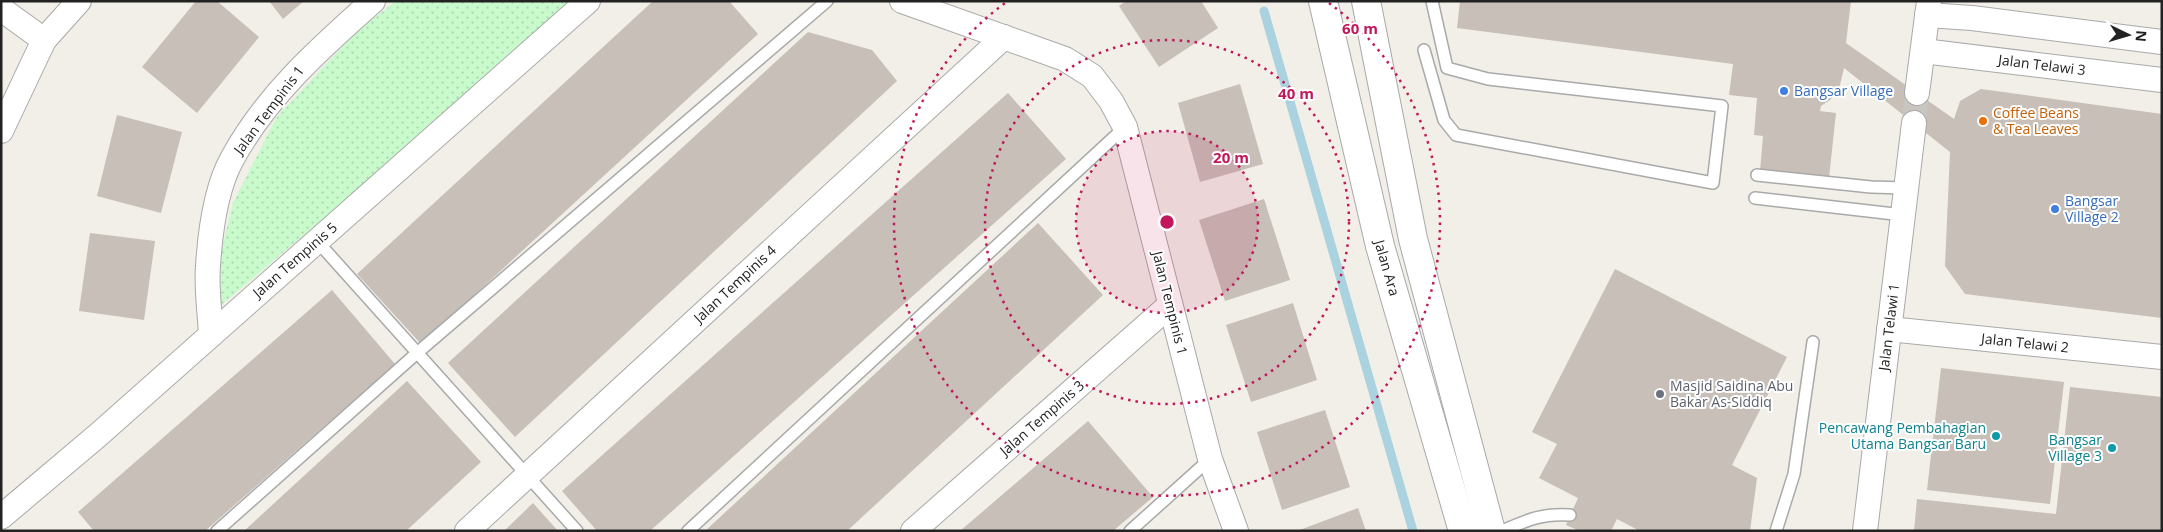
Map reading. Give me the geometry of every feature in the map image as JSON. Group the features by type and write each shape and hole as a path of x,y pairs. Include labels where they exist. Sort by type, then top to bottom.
{"street":[{"path":"1,130 44,40 79,1"},
{"name":"Jalan Tempinis 1","path":"211,335 207,267 217,201 231,160 256,122 295,73 373,1"},
{"name":"Jalan Tempinis 5","path":"1,518 97,436 588,1"},
{"name":"Jalan Tempinis 1","path":"902,1 1065,59 1092,76 1111,101 1125,126 1210,459 1236,531"},
{"name":"Jalan Ara","path":"1323,1 1380,246 1463,531"},
{"path":"1361,1 1368,14 1413,239 1491,531"},
{"path":"1917,93 1928,8 1972,18 2162,42"},
{"path":"1,9 44,40"},
{"name":"Jalan Tempinis 4","path":"467,531 1004,37"},
{"name":"Jalan Telawi 3","path":"1922,51 2162,80"},
{"name":"Jalan Telawi 1","path":"1864,531 1914,124"},
{"name":"Jalan Tempinis 3","path":"913,531 1170,306"},
{"name":"Jalan Telawi 2","path":"1889,329 2162,357"},
{"path":"1,518 5,531"}],"lane":[{"path":"217,531 417,353 827,1"},
{"path":"1424,50 1444,120 1456,135 1713,183 1722,106 1488,79 1447,68 1432,1"},
{"path":"688,531 1125,126"},
{"path":"1757,175 1871,187 1906,188"},
{"path":"1755,198 1902,215"},
{"path":"317,242 577,531"},
{"path":"1776,531 1794,474 1813,342"},
{"path":"1130,531 1210,459"},
{"path":"1502,531 1532,518 1551,514 1570,515"}],"green space":[{"path":"396,1 578,1 219,307 222,248 233,203 276,118 356,32"}],"building":[{"path":"196,1 217,1 259,37 197,113 142,67"},
{"path":"269,1 304,1 283,19"},
{"path":"653,1 729,1 758,34 421,344 357,274"},
{"path":"1126,1 1201,1 1218,28 1159,67 1119,6"},
{"path":"1460,1 1851,1 1846,43 1954,119 1960,101 1981,89 2162,114 2162,318 1965,294 1945,266 1950,152 1844,68 1839,89 1830,100 1821,106 1820,111 1836,113 1829,178 1760,171 1763,136 1754,135 1757,98 1729,95 1733,64 1457,28"},
{"path":"808,32 872,50 897,81 515,437 448,363"},
{"path":"1240,84 1263,164 1200,182 1178,103"},
{"path":"1008,93 1066,159 650,531 597,531 562,491"},
{"path":"117,115 182,132 161,213 97,196"},
{"path":"1264,199 1290,280 1225,301 1199,220"},
{"path":"1038,223 1103,295 847,531 705,531"},
{"path":"90,233 155,241 144,320 79,311"},
{"name":"Masjid Saidina Abu Bakar As-Siddiq","path":"1615,269 1787,357 1732,465 1757,478 1750,531 1640,531 1617,519 1611,531 1580,531 1566,525 1578,498 1539,478 1557,444 1532,432"},
{"path":"332,290 395,364 205,531 94,531 78,512"},
{"path":"1293,303 1317,380 1251,402 1226,325"},
{"name":"Pencawang Pembahagian Utama Bangsar Baru","path":"1941,368 2064,382 2050,504 1927,490"},
{"path":"407,381 481,462 406,531 244,531"},
{"name":"Bangsar Village 3","path":"2070,387 2162,397 2162,531 1914,531 1917,499 2056,514"},
{"path":"1325,410 1350,487 1282,510 1257,432"},
{"path":"1088,421 1153,497 1113,531 960,531"},
{"path":"533,503 558,531 504,531"},
{"path":"1358,508 1366,531 1297,531"}],"waterway":[{"path":"1264,11 1413,531"}],"tunnel":[{"path":"1914,123 1917,93"}],"place":[{"name":"Bangsar Village","path":"1784,91"},
{"name":"Coffee Beans & Tea Leaves","path":"1983,121"},
{"name":"Bangsar Village 2","path":"2055,209"},
{"name":"Masjid Saidina Abu Bakar As-Siddiq","path":"1660,394"},
{"name":"Pencawang Pembahagian Utama Bangsar Baru","path":"1996,436"},
{"name":"Bangsar Village 3","path":"2112,448"}]}
